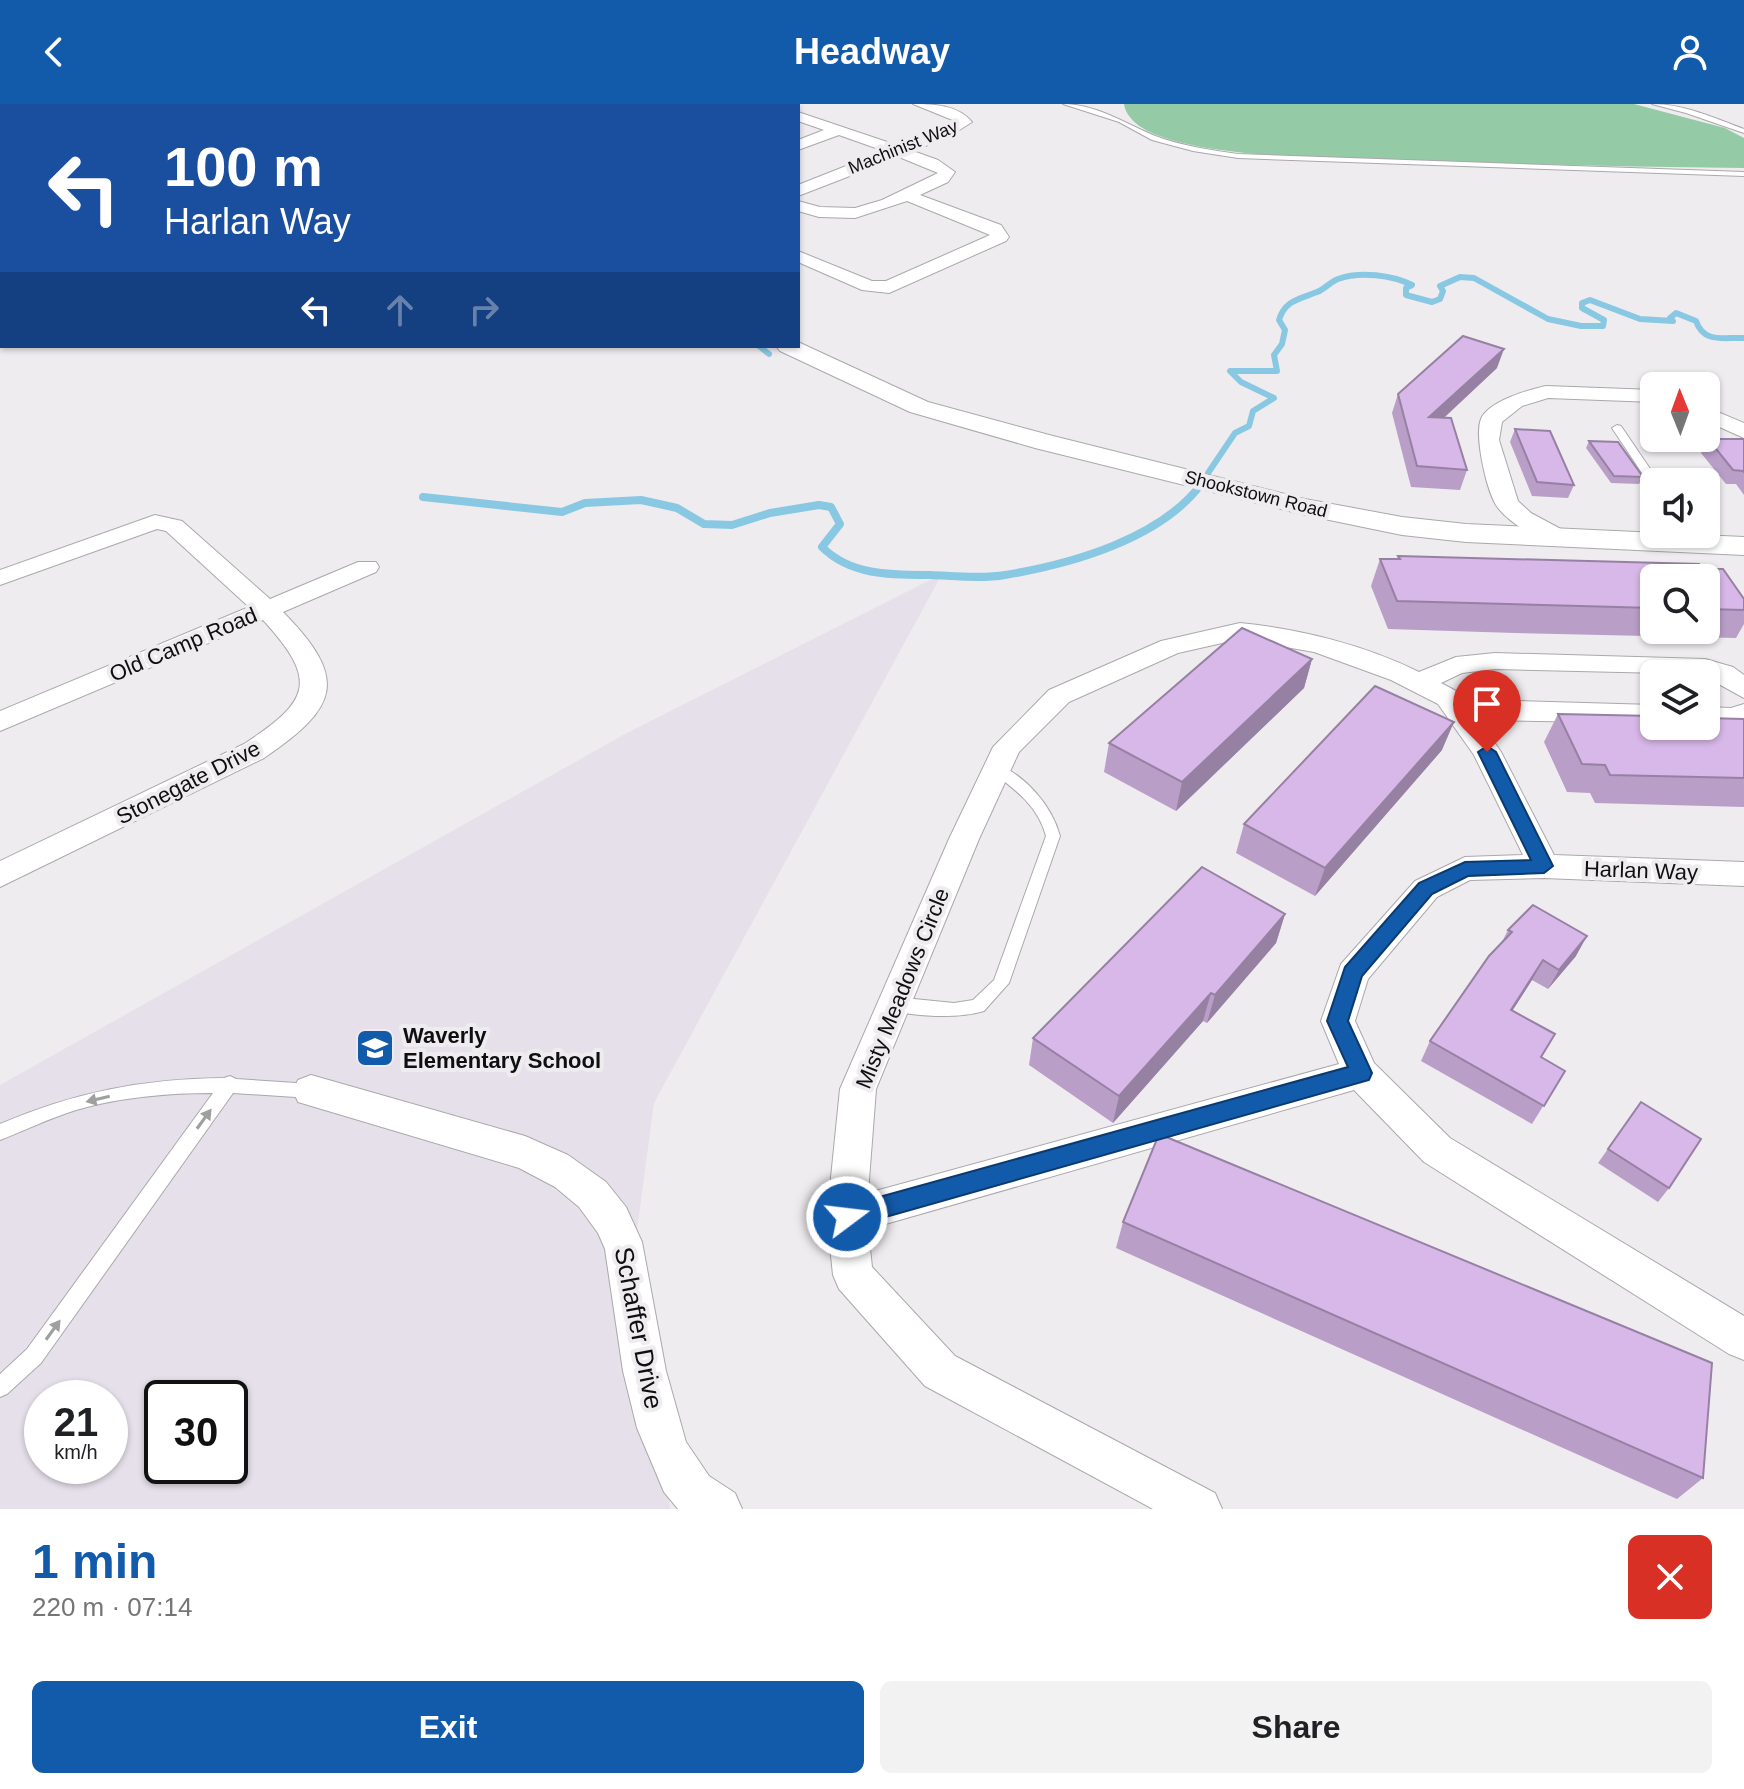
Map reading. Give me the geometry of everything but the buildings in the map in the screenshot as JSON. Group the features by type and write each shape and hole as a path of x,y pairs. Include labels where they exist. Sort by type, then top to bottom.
{"street":[{"name":"Machinist Way","path":"800,190 965,122 958,116 920,104"},
{"path":"800,117 900,151 947,172 942,179 852,216 832,215 800,207"},
{"path":"800,144 839,130"},
{"path":"800,257 869,286 889,287 1000,237 995,229 905,195"},
{"name":"Shookstown Road","path":"792,348 919,407 1305,507 1402,526 1466,533 1744,546"},
{"path":"1561,539 1507,504 1492,460 1488,427 1492,419 1515,402 1546,392 1640,395"},
{"path":"1720,420 1744,431"},
{"path":"1466,533 1490,523 1507,504"},
{"name":"Stonegate Drive","path":"0,578 155,522 174,526 265,609 304,651 313,667 313,690 303,710 286,728 254,751 0,875"},
{"name":"Old Camp Road","path":"0,722 367,567"},
{"name":"Misty Meadows Circle","path":"1199,1509 940,1371 853,1275 847,1217 858,1089 1007,747 1059,696 1170,647 1240,631 1272,634 1321,645 1401,674 1448,698 1487,752 1544,866"},
{"path":"1421,684 1441,669 1464,663 1495,661 1705,668 1723,673 1744,689"},
{"path":"1461,716 1485,709 1640,714"},
{"path":"1720,716 1734,717 1744,713"},
{"name":"Harlan Way","path":"1744,874 1544,866 1465,869 1426,889 1353,973 1338,1021 1361,1073 1437,1150 1744,1339"},
{"path":"847,1217 1361,1073"},
{"name":"Schaffer Drive","path":"311,1091 525,1153 571,1176 603,1205 622,1237 653,1406 671,1462 692,1492 719,1509"}],"lane":[{"path":"1066,104 1121,121 1155,138 1193,149 1238,156 1744,174"},
{"path":"1655,104 1688,111 1744,131"},
{"path":"1617,428 1644,468"},
{"path":"893,1004 954,1010 978,1006 1001,983 1053,836 1051,820 1039,803 997,769"},
{"path":"0,1132 69,1106 148,1087 230,1083 311,1091"},
{"path":"0,1387 34,1356 230,1083"}],"shaded area":[{"name":"Waverly Elementary School","path":"942,574 654,1103 637,1230 670,1509 0,1509 0,1085 625,734"}],"green space":[{"path":"1124,104 1634,104 1725,128 1744,138 1744,168 1466,162 1234,152 1180,142 1152,133 1132,119"}],"waterway":[{"path":"1200,485 1235,433 1249,426 1253,411 1274,398 1241,382 1230,371 1277,371 1274,355 1282,344 1285,330 1279,320 1285,308 1335,280 1366,275 1395,279 1412,285 1406,288 1406,295 1432,302 1440,299 1443,291 1440,286 1460,277 1474,278 1548,319 1581,326 1603,326 1604,320 1582,308 1582,303 1590,300 1640,319 1673,321 1670,318 1676,313 1696,321 1709,336 1744,338"},
{"path":"762,348 769,354"},
{"path":"423,497 562,512 585,503 641,500 677,508 704,524 732,525 770,513 819,505 831,507 840,524 822,547 846,564 887,574 978,577 1058,564 1113,546 1163,519 1184,503 1202,483"}],"place":[{"name":"Waverly Elementary School","path":"375,1048"}],"route":[{"path":"847,1217 1361,1073 1338,1021 1353,973 1426,889 1465,869 1544,866 1487,752"}]}
